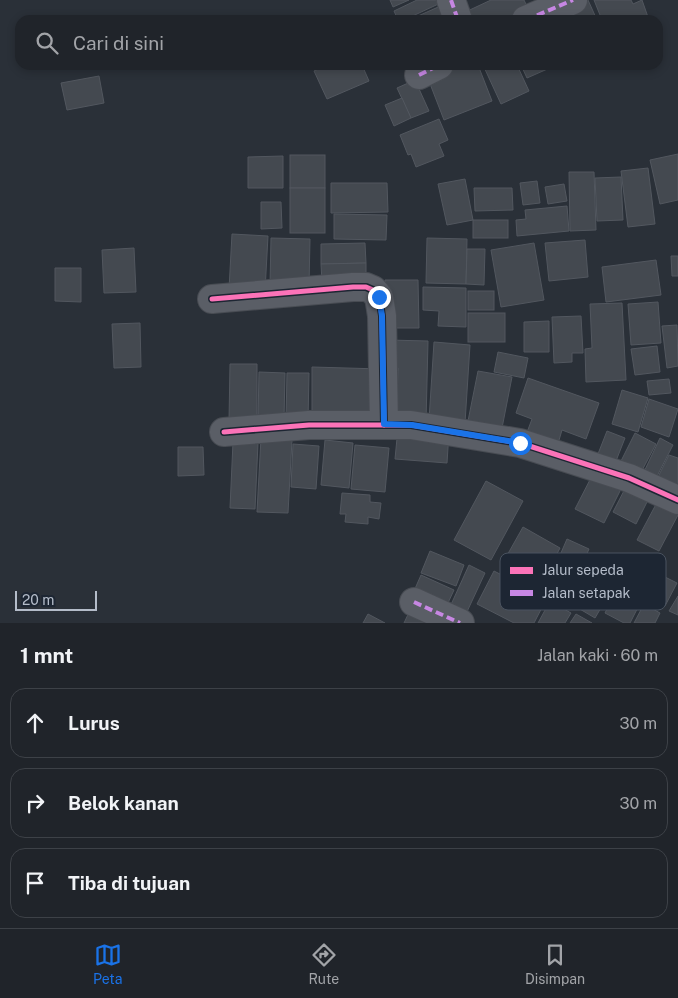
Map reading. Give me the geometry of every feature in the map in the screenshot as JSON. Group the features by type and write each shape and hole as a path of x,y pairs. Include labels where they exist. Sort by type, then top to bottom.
{"street":[{"path":"451,0 456,15"},
{"path":"538,15 572,0"},
{"path":"212,299 353,287 366,287 373,290 379,297 382,316 384,424"},
{"path":"224,432 309,425 412,425 520,443 629,478 678,500"},
{"path":"414,602 460,623"}],"building":[{"path":"390,0 409,0 393,7"},
{"path":"417,0 447,0 415,15 396,15 394,11"},
{"path":"491,0 524,0 531,15 459,15"},
{"path":"578,0 588,0 595,15 562,15 559,7"},
{"path":"594,0 631,0 633,4 642,0 647,15 600,15"},
{"path":"445,4 450,15 420,15"},
{"path":"364,70 369,81 327,99 314,71"},
{"path":"442,70 480,70 492,101 444,120 427,76"},
{"path":"485,70 519,70 529,91 501,104"},
{"path":"523,70 545,70 527,78"},
{"path":"99,76 104,103 67,110 61,83"},
{"path":"415,80 429,111 411,118 397,88"},
{"path":"402,98 411,118 394,126 385,105"},
{"path":"439,119 448,140 439,144 444,156 416,167 411,154 408,155 400,135"},
{"path":"678,154 678,200 660,204 650,160"},
{"path":"290,155 325,155 325,188 290,188"},
{"path":"283,156 283,188 248,188 248,157"},
{"path":"648,168 655,224 628,227 621,171"},
{"path":"569,172 594,172 596,230 570,231"},
{"path":"621,177 623,220 597,221 595,178"},
{"path":"465,179 473,220 447,225 438,184"},
{"path":"537,181 540,203 523,205 520,183"},
{"path":"331,183 387,183 388,212 331,213"},
{"path":"564,184 567,201 548,204 545,187"},
{"path":"290,188 325,188 325,233 290,233"},
{"path":"474,188 512,188 513,210 475,211"},
{"path":"261,202 281,202 282,228 261,229"},
{"path":"567,206 569,231 517,236 516,220 526,219 525,210"},
{"path":"334,214 387,215 386,240 334,239"},
{"path":"473,220 508,220 508,238 473,238"},
{"path":"232,234 268,236 265,291 229,289"},
{"path":"271,238 310,239 309,286 270,285"},
{"path":"427,238 467,239 466,284 426,283"},
{"path":"585,240 588,277 549,281 545,243"},
{"path":"365,243 366,263 321,264 321,244"},
{"path":"534,243 544,300 501,307 491,250"},
{"path":"134,248 136,292 104,293 102,250"},
{"path":"467,249 485,249 484,285 466,284"},
{"path":"671,256 678,256 678,276 672,276"},
{"path":"656,260 661,295 606,302 602,267"},
{"path":"366,263 366,281 322,282 321,264"},
{"path":"55,268 81,268 81,302 55,301"},
{"path":"385,280 418,280 419,328 387,328"},
{"path":"423,287 466,288 466,327 438,326 439,311 423,310"},
{"path":"468,291 494,291 494,310 468,310"},
{"path":"658,302 661,343 631,345 628,304"},
{"path":"622,303 626,380 586,382 585,349 592,348 590,304"},
{"path":"468,313 505,313 505,342 468,342"},
{"path":"581,316 583,353 572,353 572,362 554,363 552,317"},
{"path":"549,321 549,352 524,352 524,322"},
{"path":"140,323 141,367 114,368 112,324"},
{"path":"677,325 678,366 667,368 662,326"},
{"path":"388,340 428,341 426,422 389,420 397,402 398,368 387,368"},
{"path":"434,342 470,345 465,423 429,420"},
{"path":"657,346 660,372 635,375 631,349"},
{"path":"498,352 528,358 524,378 494,372"},
{"path":"230,364 257,364 257,421 229,421"},
{"path":"312,367 381,369 381,412 312,411"},
{"path":"478,371 512,377 502,428 468,421"},
{"path":"259,372 285,373 284,419 258,419"},
{"path":"287,373 309,373 308,421 286,420"},
{"path":"528,378 599,403 586,439 562,430 557,447 526,435 532,419 516,413"},
{"path":"669,379 671,393 649,395 647,381"},
{"path":"622,390 648,398 638,432 612,424"},
{"path":"649,399 678,409 669,437 641,427"},
{"path":"398,428 449,432 447,463 395,459"},
{"path":"607,431 625,438 614,466 596,459"},
{"path":"635,433 656,444 638,478 618,467"},
{"path":"261,438 292,440 288,513 257,512"},
{"path":"660,438 673,445 654,482 642,476"},
{"path":"325,440 353,443 349,488 321,485"},
{"path":"233,442 258,443 255,509 230,508"},
{"path":"293,444 319,446 316,489 291,487"},
{"path":"355,445 389,448 385,492 351,489"},
{"path":"178,447 203,447 204,475 178,476"},
{"path":"669,455 678,458 678,492 658,477"},
{"path":"596,468 624,483 604,523 575,509"},
{"path":"486,481 523,501 491,560 454,540"},
{"path":"629,481 652,492 636,524 613,512"},
{"path":"342,493 370,495 370,502 381,503 379,519 368,517 368,524 345,522 346,514 340,514"},
{"path":"662,493 678,502 678,515 659,551 637,540"},
{"path":"523,527 560,548 557,553 508,553"},
{"path":"567,539 589,549 587,553 561,553"},
{"path":"430,551 464,565 456,586 421,573"},
{"path":"469,565 485,573 465,616 449,609"},
{"path":"494,571 500,574 500,610 541,610 534,623 514,623 477,604"},
{"path":"421,575 454,590 447,605 414,591"},
{"path":"666,578 677,583 666,604"},
{"path":"678,596 678,615 669,611"},
{"path":"412,606 429,623 404,623"},
{"path":"545,610 566,610 571,613 565,623 538,623"},
{"path":"581,610 600,610 595,618"},
{"path":"607,610 637,610 630,623 624,623 605,613"},
{"path":"641,610 655,610 660,613 655,623 634,623"},
{"path":"368,614 385,623 363,623"},
{"path":"576,614 592,623 570,623"}],"marked path":[{"path":"451,0 456,15"},
{"path":"538,15 573,0"},
{"path":"419,75 429,70"},
{"path":"414,602 460,623"}],"cycle path":[{"path":"212,299 353,287 366,287 373,290 379,297 382,316 384,425"},
{"path":"224,432 309,425 411,425 520,443 629,478 678,500"}],"route":[{"path":"379,297 382,316 384,424 412,425 520,443"}]}
